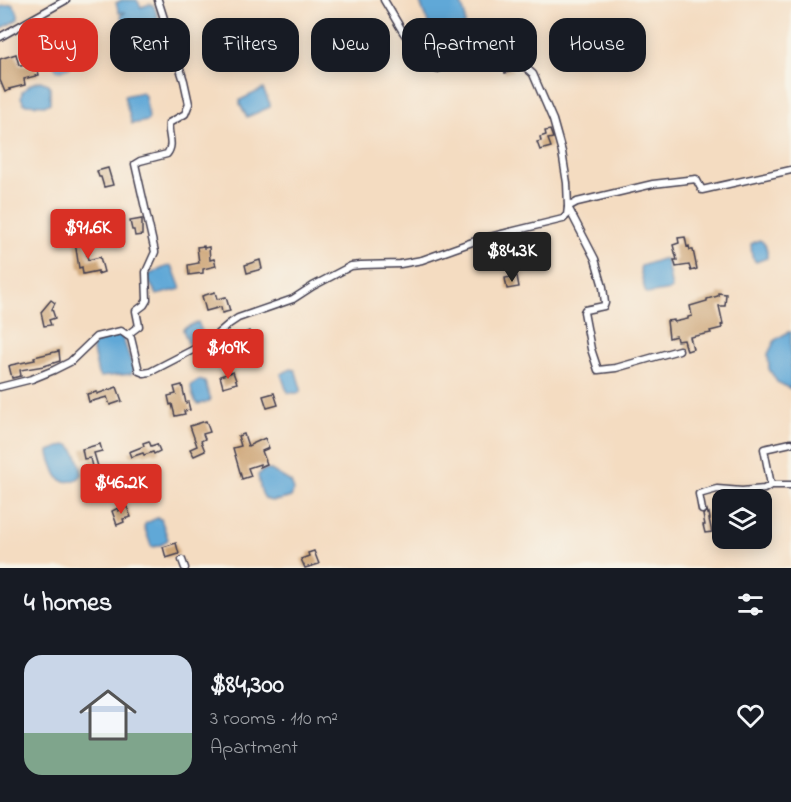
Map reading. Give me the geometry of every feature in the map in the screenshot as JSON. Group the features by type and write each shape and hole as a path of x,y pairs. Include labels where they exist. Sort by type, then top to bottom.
{"street":[{"path":"0,38 66,0"},
{"path":"127,335 139,326 136,311 147,300 146,272 155,252 135,164 170,152 172,145 168,129 169,123 185,114 189,104 158,0"},
{"path":"0,387 32,379 62,366 70,362 96,337 121,331 131,338 139,371 150,372 208,342 238,318 293,298 351,266 400,264 422,260 481,239 563,219 567,215 567,183 562,152 553,120 533,74 515,61 509,48 505,45 454,65 437,69 428,67 384,0"},
{"path":"568,207 577,202 653,184 696,179 702,190 791,170"},
{"path":"568,207 595,260 603,287 604,305 584,312 591,349 598,370 616,368 679,350"},
{"path":"771,485 764,449 791,442"},
{"path":"702,510 699,494 717,489 742,491 764,489 771,485 791,485"},
{"path":"182,560 185,568"}],"water":[{"path":"122,0 137,0 141,7 150,4 154,6 158,18 122,18 121,15 126,12 119,13 116,3"},
{"path":"419,0 460,0 465,15 465,18 426,18"},
{"path":"11,4 17,10 18,15 18,19 1,29 0,28 0,7"},
{"path":"40,81 49,84 50,103 46,105 24,104 21,97 22,92 31,84"},
{"path":"263,89 270,107 247,117 240,100"},
{"path":"142,92 145,96 149,118 147,121 132,124 124,96"},
{"path":"80,213 84,226 74,232 66,230 66,221"},
{"path":"759,240 766,247 767,258 756,262 752,257 751,244"},
{"path":"666,259 672,289 647,294 641,266"},
{"path":"170,265 181,289 157,295 148,280 148,275"},
{"path":"198,322 205,340 190,348 183,330"},
{"path":"791,332 791,389 777,382 769,369 768,354 775,340"},
{"path":"119,334 134,370 131,374 100,377 92,346 101,339"},
{"path":"291,369 296,372 301,389 299,393 289,393 281,374"},
{"path":"199,380 205,382 209,402 198,404 194,398 191,385"},
{"path":"69,445 74,451 82,474 75,480 66,482 58,477 49,455 49,451"},
{"path":"264,470 271,470 291,482 294,490 291,497 270,501 263,496 258,475"},
{"path":"150,481 153,492 134,498 131,485"},
{"path":"157,518 161,519 168,539 153,547 144,526"}],"building":[{"path":"16,54 18,72 38,72 39,75 24,79 25,85 5,92 0,80 0,59"},
{"path":"550,130 553,138 548,139 551,147 540,150 537,142 541,141 540,137 546,135 545,131"},
{"path":"108,168 113,185 104,187 97,171"},
{"path":"142,219 142,235 135,236 130,221"},
{"path":"685,237 687,247 693,250 697,269 691,271 689,265 676,267 674,260 677,260 673,245 679,243 678,238"},
{"path":"84,240 88,260 100,257 104,272 83,274 82,267 79,268 75,242"},
{"path":"204,246 204,248 209,247 210,260 214,259 216,266 203,269 203,273 189,275 188,265 199,263 197,247"},
{"path":"260,260 262,269 247,273 245,265"},
{"path":"517,276 519,287 507,289 505,278"},
{"path":"215,292 217,299 226,297 230,311 222,313 221,307 206,311 202,296"},
{"path":"718,293 726,294 725,306 719,306 722,328 710,331 711,333 690,337 693,349 687,351 684,340 677,341 676,336 669,338 667,321 688,319 692,316 690,306 718,296"},
{"path":"51,300 55,303 52,309 55,318 49,320 51,325 44,326 41,312"},
{"path":"249,331 255,343 242,349 236,337"},
{"path":"59,351 60,361 20,370 21,376 12,378 9,366"},
{"path":"233,372 237,383 223,387 220,376"},
{"path":"182,385 190,410 184,411 185,414 175,416 168,396 176,394 174,387"},
{"path":"117,387 122,401 110,405 107,397 89,402 87,394 97,392 97,394"},
{"path":"274,393 278,405 267,408 263,396"},
{"path":"206,421 210,432 203,434 205,439 201,441 205,451 194,456 190,449 197,446 190,426"},
{"path":"244,434 248,446 265,438 269,448 262,451 267,464 248,468 251,476 242,479 233,448 241,446 238,436"},
{"path":"149,441 151,446 157,444 160,451 131,457 129,452 144,446 143,443"},
{"path":"100,444 102,451 94,453 99,470 93,471 90,458 84,459 82,449"},
{"path":"127,507 131,517 123,519 124,522 117,525 112,511"},
{"path":"707,510 712,532 705,533 703,515"},
{"path":"176,543 179,554 166,558 163,547"},
{"path":"314,551 319,564 305,568 301,559"}]}
